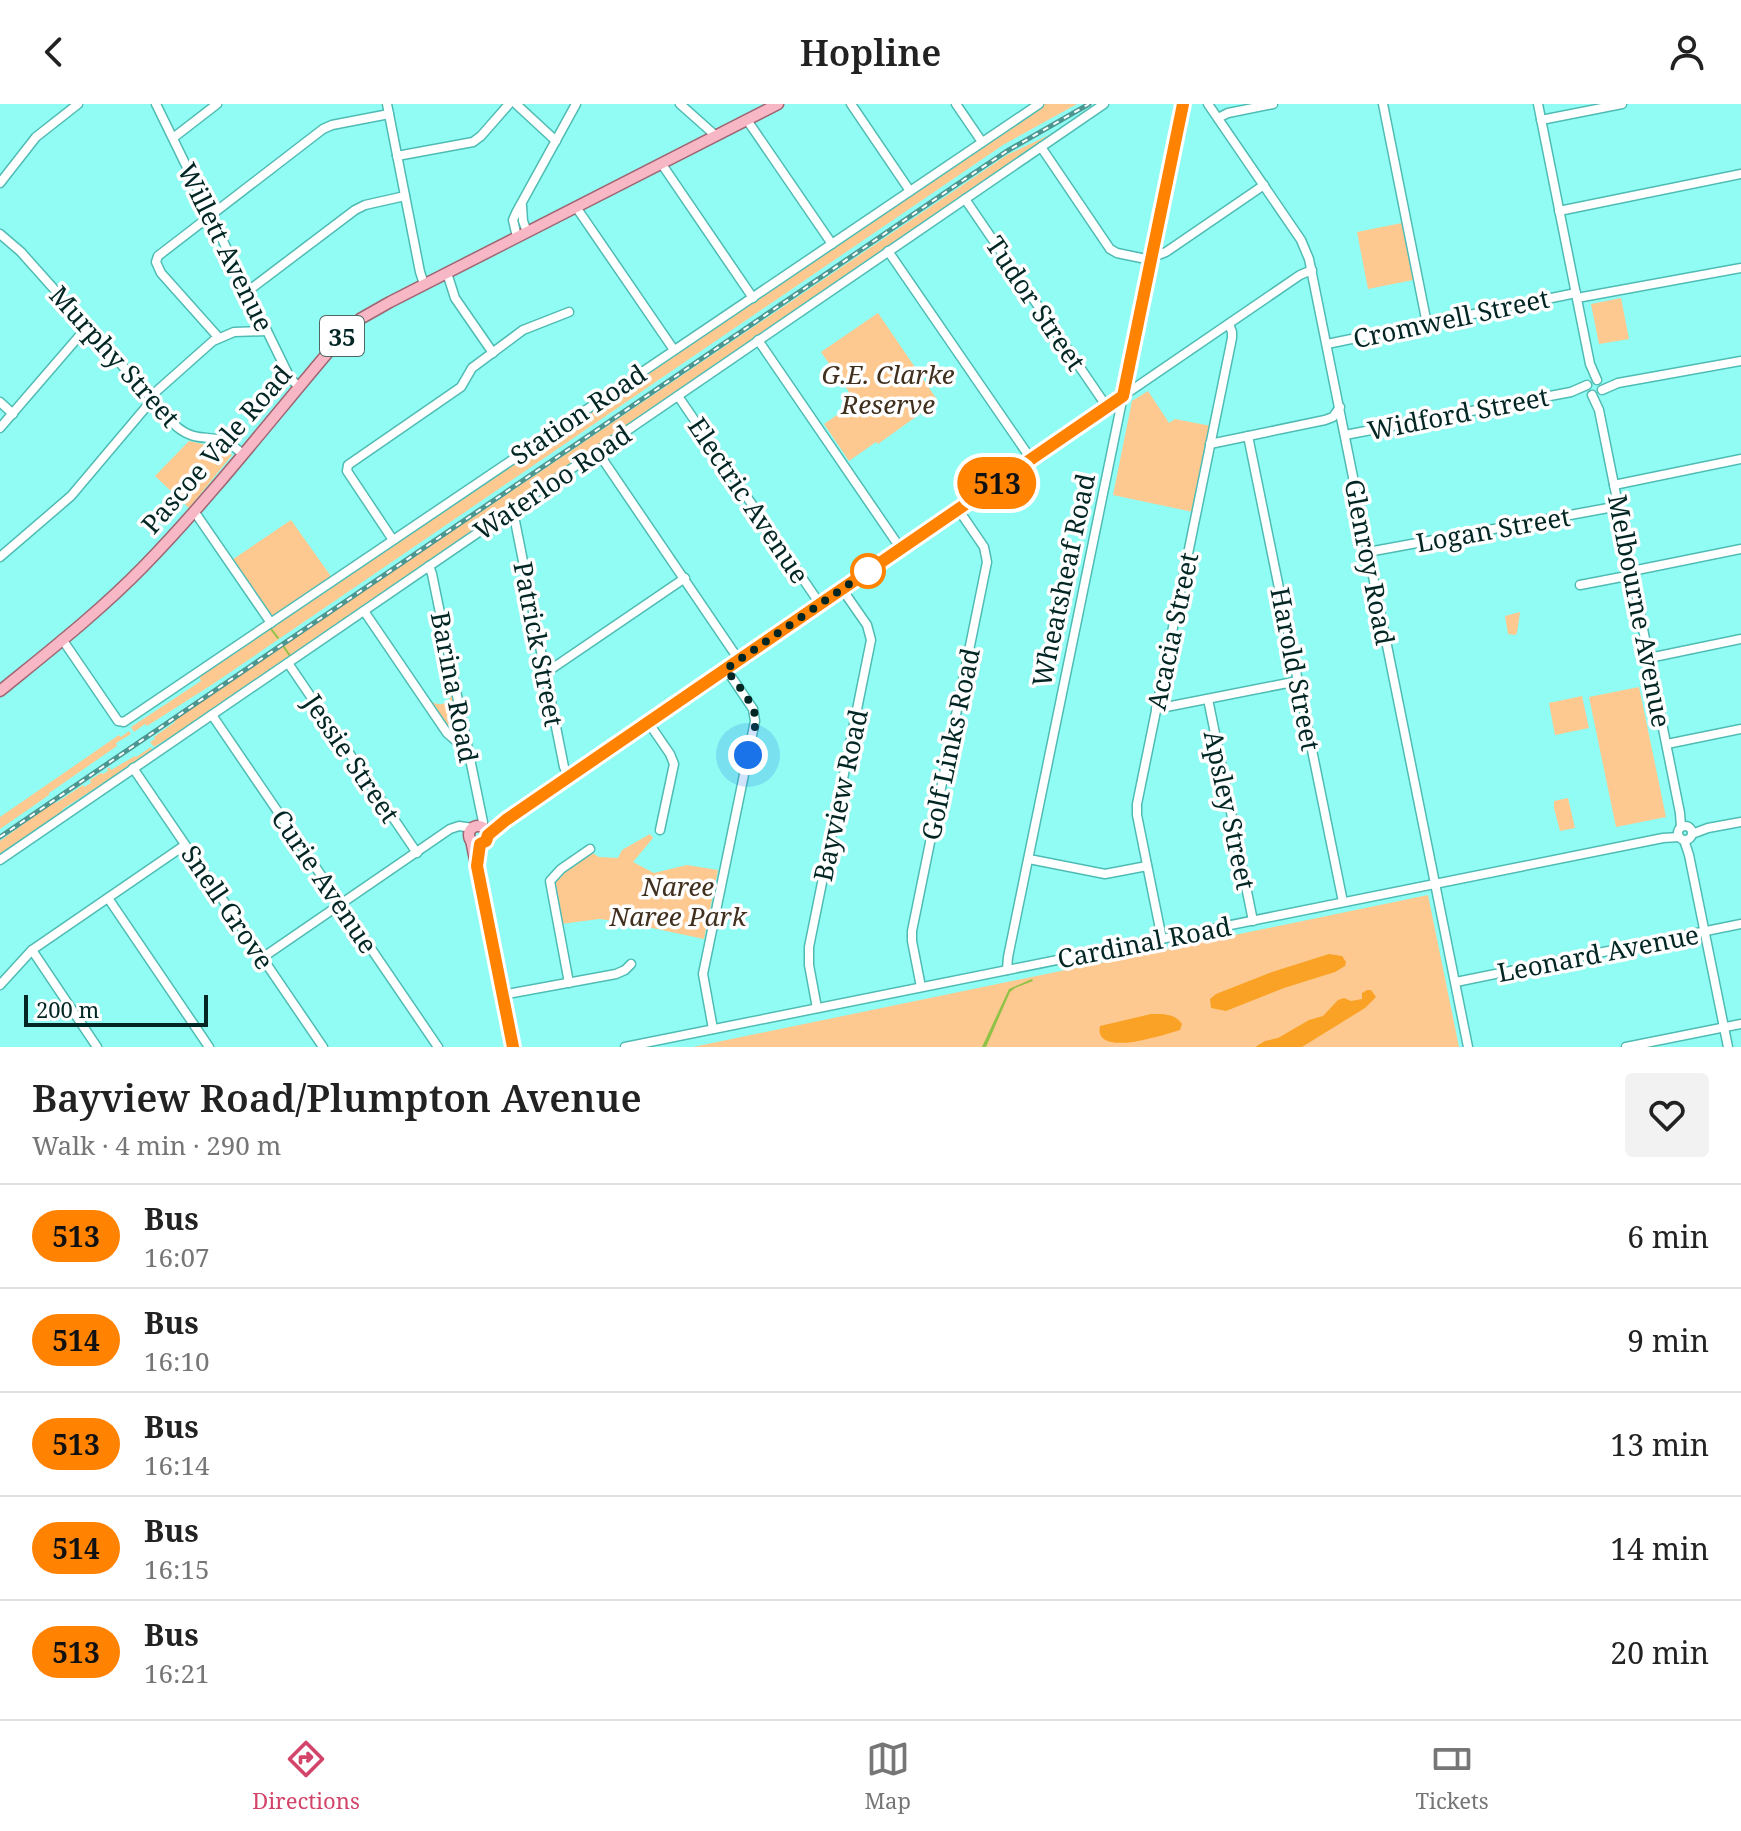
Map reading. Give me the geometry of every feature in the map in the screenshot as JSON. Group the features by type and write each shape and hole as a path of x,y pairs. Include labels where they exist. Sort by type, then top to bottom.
{"main road":[{"name":"Pascoe Vale Road","path":"0,691 128,582 194,511 357,321 778,104"},
{"name":"Wheatsheaf Road","path":"1123,396 1183,105"},
{"path":"513,1045 477,866 476,832 506,820 1123,396"}],"street":[{"path":"0,183 36,137 78,104"},
{"name":"Willett Avenue","path":"156,104 290,378 299,387"},
{"path":"173,138 217,104"},
{"path":"387,104 424,284"},
{"path":"397,156 473,142 509,104"},
{"path":"516,104 557,139"},
{"path":"522,234 523,202 576,104"},
{"path":"680,104 716,136"},
{"path":"851,104 910,191"},
{"path":"956,104 982,142"},
{"name":"Station Road","path":"62,639 118,721 123,722 1039,104"},
{"name":"Waterloo Road","path":"0,860 1104,104"},
{"name":"Glenroy Road","path":"1208,104 1304,246 1312,270 1468,1047"},
{"path":"1218,118 1273,104"},
{"path":"1383,104 1427,324"},
{"name":"Melbourne Avenue","path":"1538,104 1728,1047"},
{"path":"1541,120 1622,104"},
{"path":"219,338 161,273 156,262 161,253 323,129 389,114"},
{"path":"747,120 832,244"},
{"path":"1041,147 1110,249 1117,253 1152,258 1162,255 1264,185"},
{"path":"661,163 753,298"},
{"path":"1559,211 1741,174"},
{"path":"248,291 355,210 405,196"},
{"name":"Tudor Street","path":"965,199 1107,407"},
{"path":"576,207 674,350"},
{"name":"Murphy Street","path":"0,234 21,252 177,427 197,438 224,441 243,454"},
{"path":"888,251 1031,459"},
{"name":"Cromwell Street","path":"1327,344 1741,268"},
{"path":"1123,396 1300,275 1312,270"},
{"path":"447,273 455,298 493,353"},
{"path":"393,540 347,467 461,387 472,368 523,330 569,312"},
{"name":"Acacia Street","path":"1162,939 1137,804 1233,335 1229,324"},
{"path":"0,428 87,327"},
{"path":"0,557 71,496 151,398 219,338 242,331 267,331"},
{"path":"758,340 901,549"},
{"name":"Widford Street","path":"1345,435 1741,361"},
{"name":"Electric Avenue","path":"678,396 820,604"},
{"name":"Wheatsheaf Road","path":"1007,970 1123,396"},
{"path":"0,402 13,414"},
{"path":"1210,444 1325,420 1333,417 1340,407"},
{"name":"Harold Street","path":"1248,436 1343,902"},
{"path":"597,451 739,660"},
{"path":"1614,485 1741,459"},
{"name":"Logan Street","path":"1368,552 1619,506"},
{"name":"Golf Links Road","path":"921,987 912,931 987,562 984,547 958,509"},
{"name":"Patrick Street","path":"510,510 515,521 564,767 569,777"},
{"path":"194,511 271,623"},
{"path":"1580,585 1741,549"},
{"name":"Barina Road","path":"429,566 479,809 476,832"},
{"path":"544,674 685,578"},
{"name":"Bayview Road","path":"817,1008 809,947 871,640 867,625 842,589"},
{"path":"364,611 447,733 456,741 466,743"},
{"path":"1649,658 1741,639"},
{"name":"Jessie Street","path":"288,663 417,853"},
{"path":"713,1029 703,974 755,721 750,704 726,669"},
{"path":"1156,709 1298,681"},
{"name":"Apsley Street","path":"1208,699 1253,921"},
{"name":"Curie Avenue","path":"212,715 438,1047"},
{"path":"648,722 674,764 660,830"},
{"path":"1667,744 1741,729"},
{"name":"Snell Grove","path":"133,768 323,1047"},
{"name":"Cardinal Road","path":"625,1047 1741,822"},
{"path":"262,958 450,829 476,832"},
{"path":"0,985 32,950 185,845"},
{"path":"569,983 550,881 561,869 590,849"},
{"path":"1029,859 1105,874 1147,866"},
{"path":"108,898 209,1047"},
{"name":"Leonard Avenue","path":"1456,982 1741,924"},
{"path":"32,950 97,1047"},
{"path":"502,995 616,974 631,964"},
{"path":"1626,1047 1741,1024"}],"green space":[{"path":"1042,104 1077,104 1003,145 213,684 134,732 131,727 201,681 199,676 273,625 229,562 291,520 335,582"},
{"path":"1055,132 207,715 154,747 150,742 211,695 1007,155"},
{"path":"1402,223 1413,280 1368,289 1357,232"},
{"path":"1621,298 1629,339 1599,344 1591,304"},
{"name":"G.E. Clarke Reserve","path":"878,313 938,401 849,461 824,424 856,402 821,352"},
{"path":"1148,391 1169,423 1175,419 1211,426 1193,512 1113,495 1132,401"},
{"path":"189,441 225,449 232,455 189,508 155,476"},
{"path":"1520,612 1517,633 1508,634 1505,616"},
{"path":"1639,687 1666,817 1616,827 1589,697"},
{"path":"452,694 458,722 457,729 453,731 448,729 429,701 443,704"},
{"path":"1582,696 1589,728 1555,735 1549,703"},
{"path":"129,731 131,734 116,743 117,746 0,829 0,817"},
{"path":"151,747 153,751 63,809 62,813 0,856 0,841 54,802 91,783 90,780 108,771 109,767 111,770"},
{"path":"1568,798 1575,828 1560,831 1554,801"},
{"name":"Naree Naree Park","path":"650,834 653,838 633,862 654,873 687,865 718,870 704,939 599,919 561,924 554,887 560,874 591,852 599,857 618,858 622,850"},
{"path":"1428,895 1459,1047 693,1047"}],"shaded area":[{"path":"1329,954 1342,956 1345,966 1226,1011 1211,1008 1210,999 1216,994"},
{"path":"1032,979 1010,992 986,1047 982,1047 1009,989"},
{"path":"1371,990 1376,997 1365,1008 1302,1047 1255,1047 1323,1016 1338,1000 1362,999 1362,993"},
{"path":"1151,1014 1176,1018 1182,1024 1180,1030 1121,1043 1102,1038 1100,1026"}],"waterway":[{"path":"271,629 278,638"},
{"path":"284,647 290,656"}],"railway":[{"path":"0,837 959,183 1007,151 1089,104"}],"bus line":[{"name":"513","path":"513,1047 477,866 480,844 506,820 1123,396 1183,104"}],"route":[{"path":"748,755 755,714 726,669 868,571"}]}
